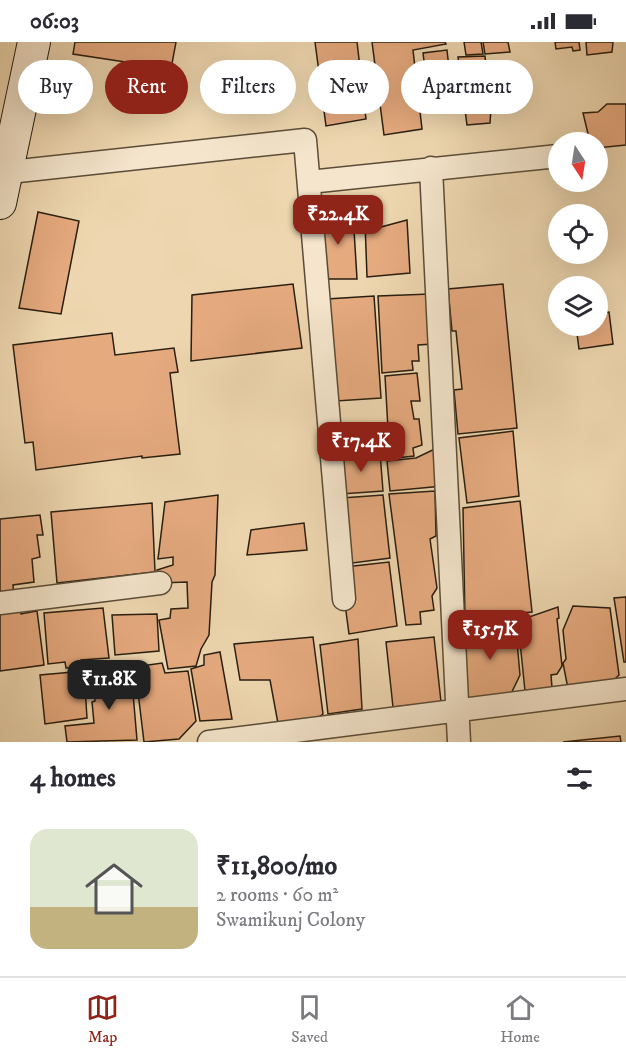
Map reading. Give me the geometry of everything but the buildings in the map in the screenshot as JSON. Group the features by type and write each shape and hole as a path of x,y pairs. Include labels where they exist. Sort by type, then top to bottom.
{"main road":[{"path":"0,203 8,133 34,42"}],"street":[{"path":"4,173 305,140 344,599"},
{"path":"309,182 548,157"},
{"path":"431,168 459,742"},
{"path":"0,603 159,583"},
{"path":"208,742 626,689"}]}
